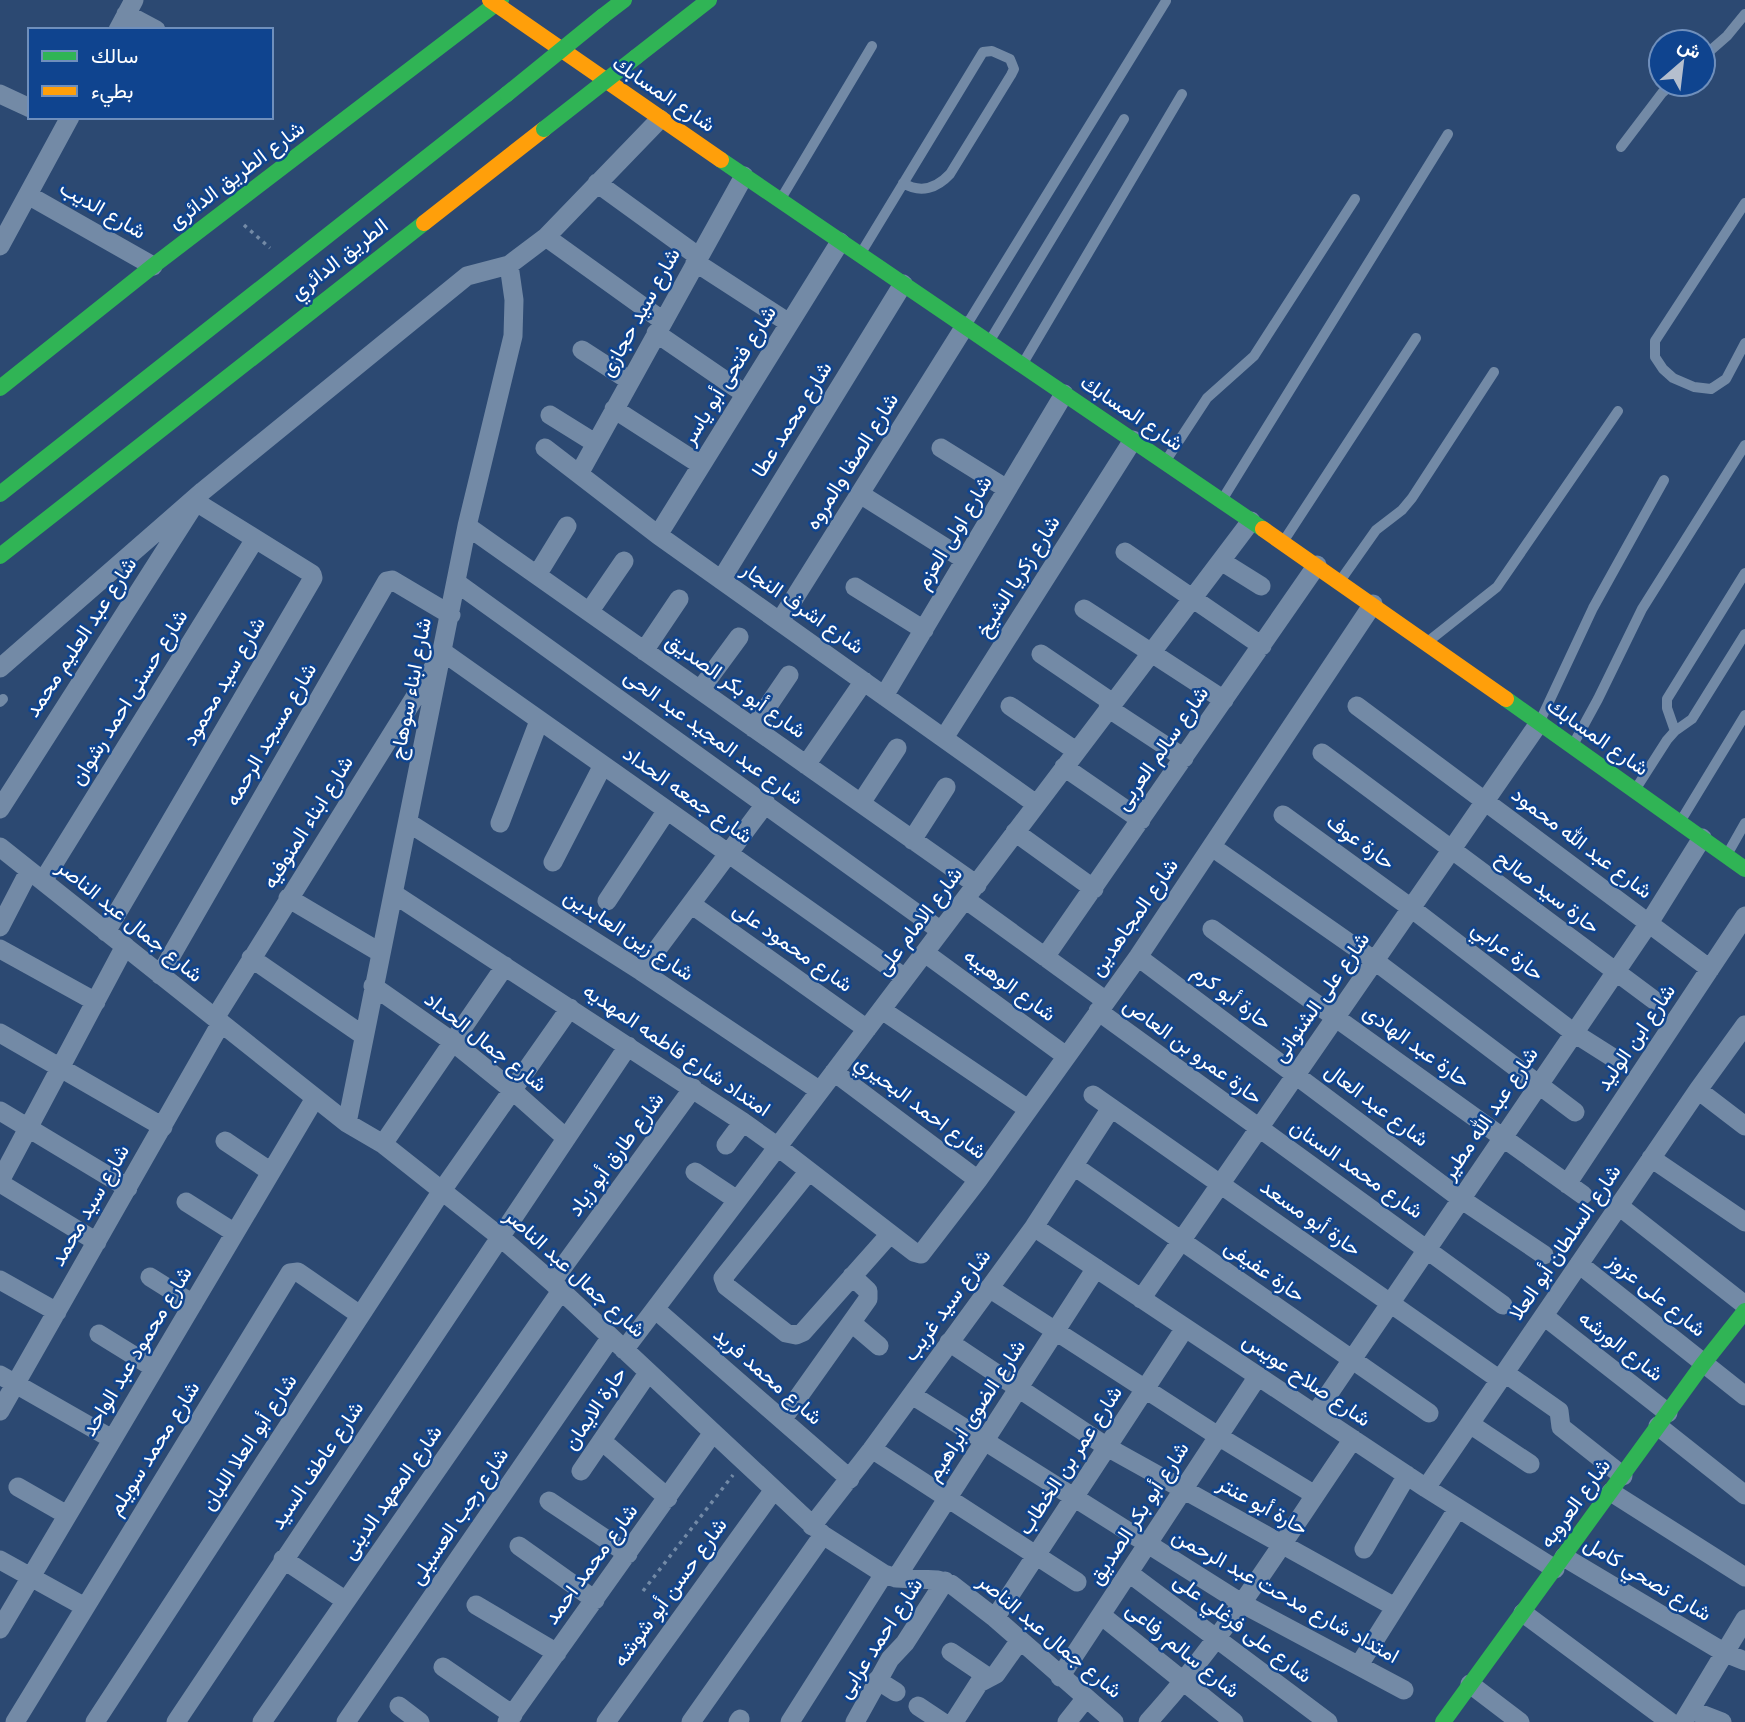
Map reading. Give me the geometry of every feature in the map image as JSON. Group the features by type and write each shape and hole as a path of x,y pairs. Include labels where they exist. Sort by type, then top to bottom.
{"main road":[{"name":"الطريق الدائري","path":"0,494 624,0"},
{"name":"الطريق الدائري","path":"0,555 709,0"},
{"name":"شارع المسابك","path":"496,1 660,119 1317,565 1745,869"},
{"name":"شارع الطريق الدائرى","path":"0,388 496,1"},
{"name":"شارع العروبه","path":"1443,1722 1703,1364 1745,1311"}],"street":[{"path":"126,15 152,28"},
{"path":"0,94 28,107"},
{"path":"0,668 199,497 467,276 509,265 545,237 660,119"},
{"path":"0,246 28,195 62,120"},
{"name":"شارع سيد حجازى","path":"579,474 744,176"},
{"path":"597,183 697,259 789,323"},
{"name":"شارع الديب","path":"28,195 153,266"},
{"path":"545,237 745,394"},
{"name":"شارع فتحى أبو ياسر","path":"658,535 840,242"},
{"name":"شارع ابناء سوهاج","path":"346,1123 409,823 467,526 513,336 514,300 509,265"},
{"name":"شارع محمد عطا","path":"721,580 903,284"},
{"name":"شارع الصفا والمروه","path":"780,621 965,326"},
{"path":"582,350 630,381"},
{"name":"شارع اولى العزم","path":"884,696 1064,394"},
{"path":"614,409 701,466"},
{"path":"550,415 595,443"},
{"name":"شارع زكريا الشيخ","path":"944,738 1133,440"},
{"name":"شارع اشرف النجار","path":"545,448 658,535 1036,804"},
{"path":"941,448 1007,489"},
{"path":"860,494 965,560"},
{"name":"شارع سيد محمود","path":"106,932 313,578 312,574 255,539 199,497"},
{"name":"شارع عبد العليم محمد","path":"0,809 199,497"},
{"name":"شارع الامام على","path":"617,1344 655,1309 1251,521"},
{"name":"شارع أبو بكر الصديق","path":"467,526 912,840 1045,957"},
{"path":"537,575 568,526"},
{"name":"شارع حسنى احمد رشوان","path":"0,927 255,539"},
{"path":"1125,552 1262,646"},
{"path":"589,612 624,561"},
{"path":"1221,561 1261,586"},
{"name":"شارع سالم العربى","path":"1045,957 1317,565"},
{"name":"شارع مسجد الرحمه","path":"160,975 387,581 392,580 451,615"},
{"name":"شارع عبد المجيد عبد الحى","path":"457,583 941,931"},
{"path":"855,587 923,630"},
{"path":"644,651 679,599"},
{"name":"شارع المجاهدين","path":"925,1252 1138,957 1373,604"},
{"path":"1084,609 1224,700"},
{"path":"700,690 739,637"},
{"name":"شارع جمعه الحداد","path":"443,652 905,978"},
{"name":"شارع ابناء المنوفيه","path":"218,1021 251,958 443,652"},
{"path":"1041,654 1184,758"},
{"path":"753,728 789,675"},
{"path":"806,765 864,681"},
{"path":"1010,706 1076,751"},
{"name":"شارع عبد الله محمود","path":"1357,706 1710,969"},
{"path":"500,823 539,721"},
{"name":"شارع على الشنوانى","path":"1141,1299 1539,723"},
{"path":"861,803 897,748"},
{"name":"حارة سيد صالح","path":"1322,753 1654,1000"},
{"path":"554,862 603,765"},
{"path":"1064,768 1141,820"},
{"path":"912,840 946,787"},
{"path":"641,971 766,803"},
{"path":"607,901 667,810"},
{"name":"حارة عوف","path":"1283,815 1411,908"},
{"name":"شارع زين العابدين","path":"409,823 641,971 820,1091"},
{"path":"1014,832 1094,889"},
{"name":"شارع عبد الله مطير","path":"1315,1414 1649,923 1702,838"},
{"name":"شارع جمال عبد الناصر","path":"0,847 346,1123 383,1144 443,1189 557,1286 818,1531 890,1576 945,1581 995,1618 1114,1722"},
{"path":"1212,847 1375,961 1575,1112"},
{"name":"امتداد شارع فاطمه المهديه","path":"394,894 743,1122 916,1254 925,1252"},
{"path":"288,898 381,953"},
{"name":"شارع محمود على","path":"691,904 867,1029"},
{"name":"حارة عرابي","path":"1411,908 1574,1033 1615,1059"},
{"name":"شارع ابن الوليد","path":"1575,1190 1745,916"},
{"name":"حارة عبد الهادى","path":"1213,929 1575,1190"},
{"path":"97,1242 0,1182 125,946"},
{"path":"0,949 96,1002"},
{"name":"شارع الوهيبه","path":"925,953 1066,1056"},
{"name":"حارة عمرو بن العاص","path":"1045,957 1102,1006 1259,1129"},
{"name":"حارة أبو كرم","path":"1138,957 1296,1075"},
{"path":"251,958 365,1035"},
{"path":"383,1144 505,966"},
{"name":"شارع جمال الحداد","path":"373,986 453,1042 566,1138"},
{"name":"شارع أبو العلا اللبان","path":"95,1722 443,1189 570,1008"},
{"path":"881,1010 1028,1109"},
{"name":"شارع سيد محمد","path":"0,1411 8,1380 57,1312 163,1126 218,1021"},
{"name":"شارع السلطان أبو العلا","path":"1426,1488 1698,1090 1744,1029"},
{"path":"0,1033 163,1126"},
{"name":"شارع عاطف السيد","path":"176,1722 628,1046"},
{"name":"شارع احمد البحيري","path":"834,1072 978,1180"},
{"name":"شارع عبد العال","path":"1296,1075 1461,1199 1544,1255"},
{"name":"شارع طارق أبو زياد","path":"557,1286 693,1088"},
{"path":"1698,1090 1745,1126"},
{"name":"حارة أبو مسعد","path":"1093,1095 1391,1303 1559,1411 1561,1427 1617,1484 1745,1577"},
{"name":"شارع محمود عبد الواحد","path":"0,1629 315,1098"},
{"name":"شارع سيد غريب","path":"691,1722 850,1479 1034,1227 1111,1108"},
{"path":"0,1111 128,1188"},
{"path":"726,1144 743,1122"},
{"name":"شارع محمد السنان","path":"1259,1129 1428,1248 1503,1305"},
{"path":"225,1142 271,1172"},
{"path":"1651,1158 1745,1222"},
{"name":"حارة عفيفى","path":"1074,1166 1429,1413"},
{"path":"809,1171 724,1276 724,1283 786,1333 796,1335 803,1332 890,1234"},
{"path":"695,1172 737,1200"},
{"path":"186,1202 235,1233"},
{"path":"1619,1206 1745,1305"},
{"name":"شارع صلاح عويس","path":"1034,1227 1426,1488 1559,1563"},
{"name":"شارع على عزوز","path":"1580,1264 1745,1396"},
{"name":"شارع الضوى ابراهيم","path":"790,1722 890,1576 948,1499 1096,1268"},
{"name":"شارع محمد سويلم","path":"15,1722 290,1273 298,1272 360,1315"},
{"path":"782,1420 868,1299 869,1293 852,1276"},
{"path":"150,1277 193,1304"},
{"path":"0,1280 57,1312"},
{"name":"شارع المعهد الدينى","path":"262,1722 557,1286"},
{"path":"989,1288 1218,1437 1315,1495"},
{"name":"شارع محمد فريد","path":"655,1309 850,1479"},
{"name":"شارع الورشه","path":"1544,1316 1745,1495"},
{"path":"852,1323 879,1346"},
{"name":"شارع عمر بن الخطاب","path":"995,1618 1185,1328"},
{"path":"99,1334 154,1367"},
{"name":"حارة أبو عنتر","path":"949,1342 1107,1447 1395,1607"},
{"name":"شارع رجب العسيلى","path":"346,1722 617,1344"},
{"name":"حارة الايمان","path":"581,1471 648,1373"},
{"name":"شارع أبو بكر الصديق","path":"1060,1677 1258,1376"},
{"path":"8,1380 112,1439"},
{"name":"امتداد شارع مدحت عبد الرحمن","path":"912,1395 1243,1604 1405,1689"},
{"path":"1470,1424 1530,1464"},
{"name":"شارع محمد احمد","path":"510,1718 712,1434"},
{"path":"1148,1722 1184,1682 1243,1604 1353,1439"},
{"path":"602,1441 668,1498"},
{"path":"872,1450 1077,1582"},
{"path":"1364,1549 1407,1475"},
{"path":"18,1487 67,1515"},
{"name":"شارع حسن أبو شوشه","path":"606,1722 773,1491"},
{"path":"549,1501 628,1554"},
{"path":"1359,1665 1458,1508"},
{"path":"519,1546 595,1600"},
{"path":"283,1559 346,1601"},
{"path":"0,1560 85,1606"},
{"name":"شارع نصحي كامل","path":"1559,1563 1725,1653 1745,1661"},
{"name":"شارع على فرغلي على","path":"1129,1573 1328,1722"},
{"name":"شارع احمد عرابى","path":"855,1722 890,1659 905,1643 945,1581"},
{"path":"476,1605 557,1653"},
{"path":"1523,1613 1670,1722"},
{"name":"شارع سالم رفاعى","path":"1101,1615 1234,1722"},
{"path":"1722,1722 1687,1716 1745,1619"},
{"path":"918,1706 954,1721 979,1683 996,1674 1020,1640"},
{"path":"951,1652 988,1677"},
{"path":"443,1667 510,1718"},
{"path":"877,1680 896,1692"},
{"path":"1470,1684 1520,1722"},
{"path":"1067,1722 1086,1698"},
{"path":"399,1706 420,1722"}],"lane":[{"path":"965,326 1166,1"},
{"path":"1717,45 1745,14"},
{"path":"780,201 872,46"},
{"path":"860,255 903,183 983,52 992,51 1010,59 1014,69 1011,75 944,181 925,190 903,183"},
{"path":"1022,365 1182,94"},
{"path":"1621,147 1658,98"},
{"path":"989,343 1124,120"},
{"path":"1222,501 1448,134"},
{"path":"1165,462 1208,398 1254,356 1355,199"},
{"path":"1745,203 1655,341 1655,357 1673,378 1694,387 1711,388 1726,379 1745,343"},
{"path":"1282,542 1416,338"},
{"path":"1340,581 1376,530 1402,510 1412,498 1494,372"},
{"path":"1427,642 1497,587 1618,411"},
{"path":"1572,746 1642,609 1745,444"},
{"path":"1539,723 1581,631 1664,480"},
{"path":"1675,731 1667,708 1667,699 1745,573"},
{"path":"1634,790 1675,731 1692,719 1745,634"},
{"path":"1680,822 1745,715"},
{"path":"1726,855 1745,823"}],"path":[{"path":"242,222 290,265"},
{"path":"643,1591 743,1462"}],"traffic: fast":[{"path":"0,388 153,266 501,0"},
{"path":"603,16 624,0"},
{"path":"636,57 709,0"},
{"path":"507,94 603,16"},
{"path":"544,129 636,57"},
{"path":"0,494 507,94"},
{"path":"721,160 1263,529"},
{"path":"0,556 424,223"},
{"path":"1506,699 1745,869"},
{"path":"1443,1722 1703,1364 1745,1311"}],"traffic: slow":[{"path":"490,0 721,160"},
{"path":"424,223 544,129"},
{"path":"1263,529 1506,699"}]}
